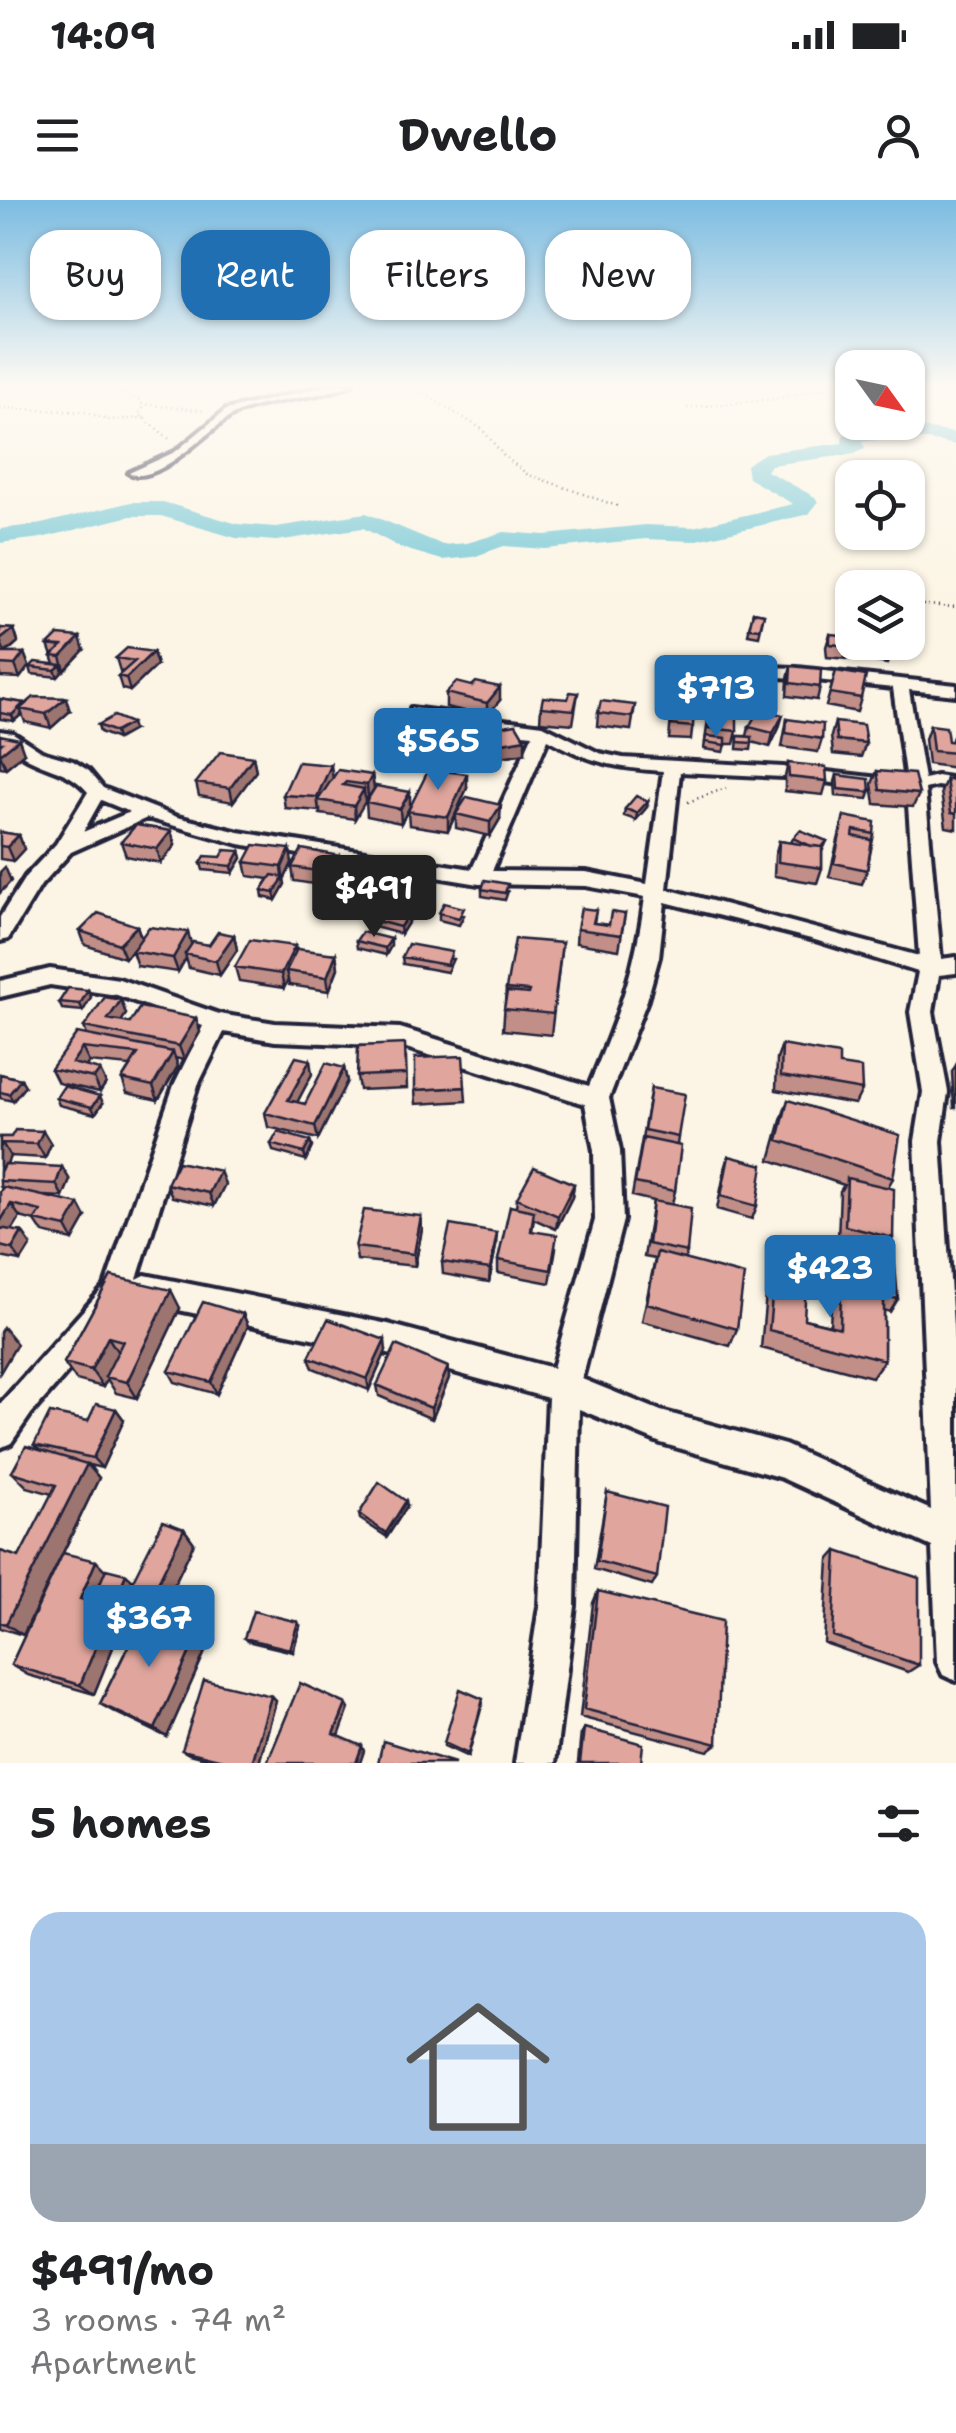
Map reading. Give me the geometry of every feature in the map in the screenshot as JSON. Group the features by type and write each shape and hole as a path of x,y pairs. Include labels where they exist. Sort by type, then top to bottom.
{"street":[{"path":"135,473 172,457"},
{"path":"706,670 797,672 956,690"},
{"path":"900,684 913,757 912,787 944,966"},
{"path":"417,712 460,722 543,730 594,757 672,768 783,772 912,787 937,781 956,784"},
{"path":"479,877 543,730"},
{"path":"0,736 8,737 36,756 83,774 97,792 145,812 239,838 479,877 586,879 654,892 944,966"},
{"path":"536,1763 557,1606 564,1387 609,1220 607,1151 596,1098 636,1000 648,957 672,768"},
{"path":"0,934 34,880 64,848 97,792"},
{"path":"64,848 145,812"},
{"path":"944,966 923,983 921,1006 922,1034 935,1089 928,1141 946,1535 956,1662"},
{"path":"0,989 50,977 119,987 217,1022 275,1032 400,1037 596,1098"},
{"path":"0,1432 20,1403 122,1285 174,1119 217,1022"},
{"path":"122,1285 388,1339 564,1387 661,1427 785,1462 946,1535"}],"path":[{"path":"505,457 527,474 618,506"},
{"path":"925,605 956,607"},
{"path":"666,810 734,785"}],"building":[{"path":"753,612 764,614 760,629 749,628"},
{"path":"0,628 14,629 0,640"},
{"path":"58,635 80,637 61,657 52,656 62,646 48,645"},
{"path":"127,648 153,652 126,678 118,676 135,661 116,658"},
{"path":"0,653 24,653 15,665 0,664"},
{"path":"35,662 61,665 55,670 30,667"},
{"path":"791,666 821,669 820,687 790,683"},
{"path":"836,671 866,676 861,698 830,693"},
{"path":"456,682 500,687 487,703 446,693"},
{"path":"705,684 727,689 723,694 712,692 703,706 694,704 694,699"},
{"path":"570,692 578,693 574,710 541,707 543,697 568,699"},
{"path":"34,697 66,698 46,714 20,709"},
{"path":"673,697 694,698 693,727 671,725"},
{"path":"0,699 24,703 12,715 0,713"},
{"path":"601,701 635,705 632,717 598,713"},
{"path":"728,707 737,708 737,731 708,728 709,711 728,713"},
{"path":"759,709 783,715 773,733 749,727"},
{"path":"413,715 446,721 438,733 405,728"},
{"path":"114,716 131,723 115,732 98,725"},
{"path":"454,718 488,723 482,736 447,730"},
{"path":"787,719 823,724 822,739 786,733"},
{"path":"835,722 863,725 866,743 837,740"},
{"path":"516,724 525,739 496,744 487,729"},
{"path":"930,725 946,727 948,741 956,742 956,753 933,751"},
{"path":"0,735 19,739 0,754"},
{"path":"427,735 438,736 432,753 395,750 400,737 425,740"},
{"path":"706,736 726,738 726,745 705,742"},
{"path":"738,736 752,737 752,743 738,742"},
{"path":"220,752 253,757 230,788 196,783"},
{"path":"298,762 331,765 317,797 283,795"},
{"path":"788,763 826,767 827,781 789,777"},
{"path":"429,769 467,774 448,817 408,811"},
{"path":"338,770 372,775 367,785 343,785 364,789 354,806 318,800"},
{"path":"877,771 914,774 919,794 880,790"},
{"path":"837,775 869,779 870,792 838,789"},
{"path":"946,779 956,780 956,814 951,813"},
{"path":"376,786 410,792 400,809 366,802"},
{"path":"636,796 648,801 637,813 625,809"},
{"path":"467,797 501,805 490,822 456,814"},
{"path":"844,816 875,822 874,834 854,830 853,836 872,840 867,870 834,863"},
{"path":"136,825 171,831 157,849 121,842"},
{"path":"800,830 827,841 822,847 811,846 793,838"},
{"path":"0,832 19,835 7,847 0,846"},
{"path":"779,841 822,847 822,868 778,862"},
{"path":"254,845 290,849 282,867 245,862"},
{"path":"302,849 340,856 330,873 292,867"},
{"path":"225,850 240,851 232,866 201,863 205,856 221,857"},
{"path":"272,875 284,877 274,893 262,890"},
{"path":"485,880 508,884 505,893 482,889"},
{"path":"394,897 415,903 400,927 373,920 378,912 398,917 404,908 389,905"},
{"path":"444,903 464,908 459,918 439,913"},
{"path":"581,908 596,910 593,923 609,925 611,912 625,914 621,935 577,929"},
{"path":"98,913 137,926 119,944 80,931"},
{"path":"149,927 188,932 173,958 132,951"},
{"path":"218,932 234,935 216,961 185,954 193,942 209,945"},
{"path":"362,932 391,939 385,948 356,941"},
{"path":"515,939 562,943 553,1014 504,1009 507,992 529,991 506,989"},
{"path":"250,940 295,946 281,974 235,967"},
{"path":"408,944 452,952 447,965 402,957"},
{"path":"297,949 336,954 327,977 286,971"},
{"path":"68,988 88,990 80,1004 59,1002"},
{"path":"105,997 121,1000 108,1019 130,1023 140,1007 196,1018 179,1046 84,1027"},
{"path":"77,1033 173,1052 153,1086 122,1079 138,1054 82,1048 72,1063 100,1070 94,1078 51,1069"},
{"path":"405,1044 406,1074 357,1076 358,1046"},
{"path":"782,1045 839,1055 839,1065 861,1068 862,1090 781,1076"},
{"path":"463,1056 465,1087 415,1090 415,1058"},
{"path":"296,1057 310,1060 288,1100 305,1104 326,1063 344,1068 315,1126 265,1113"},
{"path":"0,1074 21,1079 9,1094 0,1092"},
{"path":"64,1086 100,1096 92,1107 56,1098"},
{"path":"651,1088 685,1094 678,1137 644,1130"},
{"path":"788,1100 900,1135 893,1178 778,1140"},
{"path":"15,1130 43,1131 37,1144 2,1143 0,1148 0,1137 11,1137"},
{"path":"278,1132 310,1141 304,1153 271,1144"},
{"path":"643,1138 681,1146 675,1191 635,1183"},
{"path":"729,1156 763,1165 757,1206 721,1196"},
{"path":"178,1162 220,1171 209,1193 167,1184"},
{"path":"4,1164 62,1167 56,1184 0,1181"},
{"path":"534,1167 574,1184 558,1216 517,1198"},
{"path":"847,1178 894,1189 893,1238 845,1226"},
{"path":"3,1187 79,1204 66,1227 35,1220 41,1211 11,1204 0,1222"},
{"path":"653,1201 691,1208 687,1252 648,1244"},
{"path":"510,1206 534,1211 531,1231 557,1235 551,1270 498,1260"},
{"path":"364,1210 421,1216 414,1254 355,1247"},
{"path":"450,1225 497,1233 490,1269 442,1262"},
{"path":"0,1228 22,1232 12,1249 0,1246"},
{"path":"850,1236 893,1244 898,1299 852,1290"},
{"path":"657,1252 744,1275 737,1329 647,1303"},
{"path":"111,1276 171,1290 127,1382 105,1377 123,1341 108,1337 91,1370 64,1363"},
{"path":"774,1276 806,1284 804,1319 840,1328 841,1290 884,1301 884,1360 769,1330"},
{"path":"203,1302 243,1314 211,1382 169,1371"},
{"path":"328,1319 385,1340 367,1379 309,1357"},
{"path":"396,1345 448,1367 431,1408 377,1385"},
{"path":"96,1404 116,1409 93,1458 34,1445 50,1413 88,1421"},
{"path":"26,1446 87,1464 6,1624 0,1622 0,1551 19,1557 56,1485 12,1472"},
{"path":"379,1482 406,1501 386,1533 359,1514"},
{"path":"607,1492 665,1507 657,1577 597,1561"},
{"path":"163,1521 184,1529 142,1615 120,1606"},
{"path":"837,1551 919,1578 919,1665 833,1636"},
{"path":"63,1553 96,1561 80,1599 92,1602 106,1569 126,1574 80,1685 11,1665"},
{"path":"598,1591 722,1621 717,1744 584,1709"},
{"path":"253,1611 298,1622 290,1649 244,1638"},
{"path":"145,1612 198,1634 155,1729 100,1704"},
{"path":"204,1680 271,1696 252,1763 235,1763 182,1750"},
{"path":"300,1683 346,1704 334,1734 362,1746 356,1763 267,1763"},
{"path":"460,1689 483,1699 468,1754 444,1743"},
{"path":"584,1728 643,1744 641,1763 580,1763"},
{"path":"383,1741 455,1763 378,1763"}],"waterway":[{"path":"0,536 41,531 131,509 163,509 236,531 276,534 366,520 410,543 442,553 473,550 504,539 545,542 646,532 693,534 801,509 807,502 756,473 756,465 765,459 782,457"}]}
